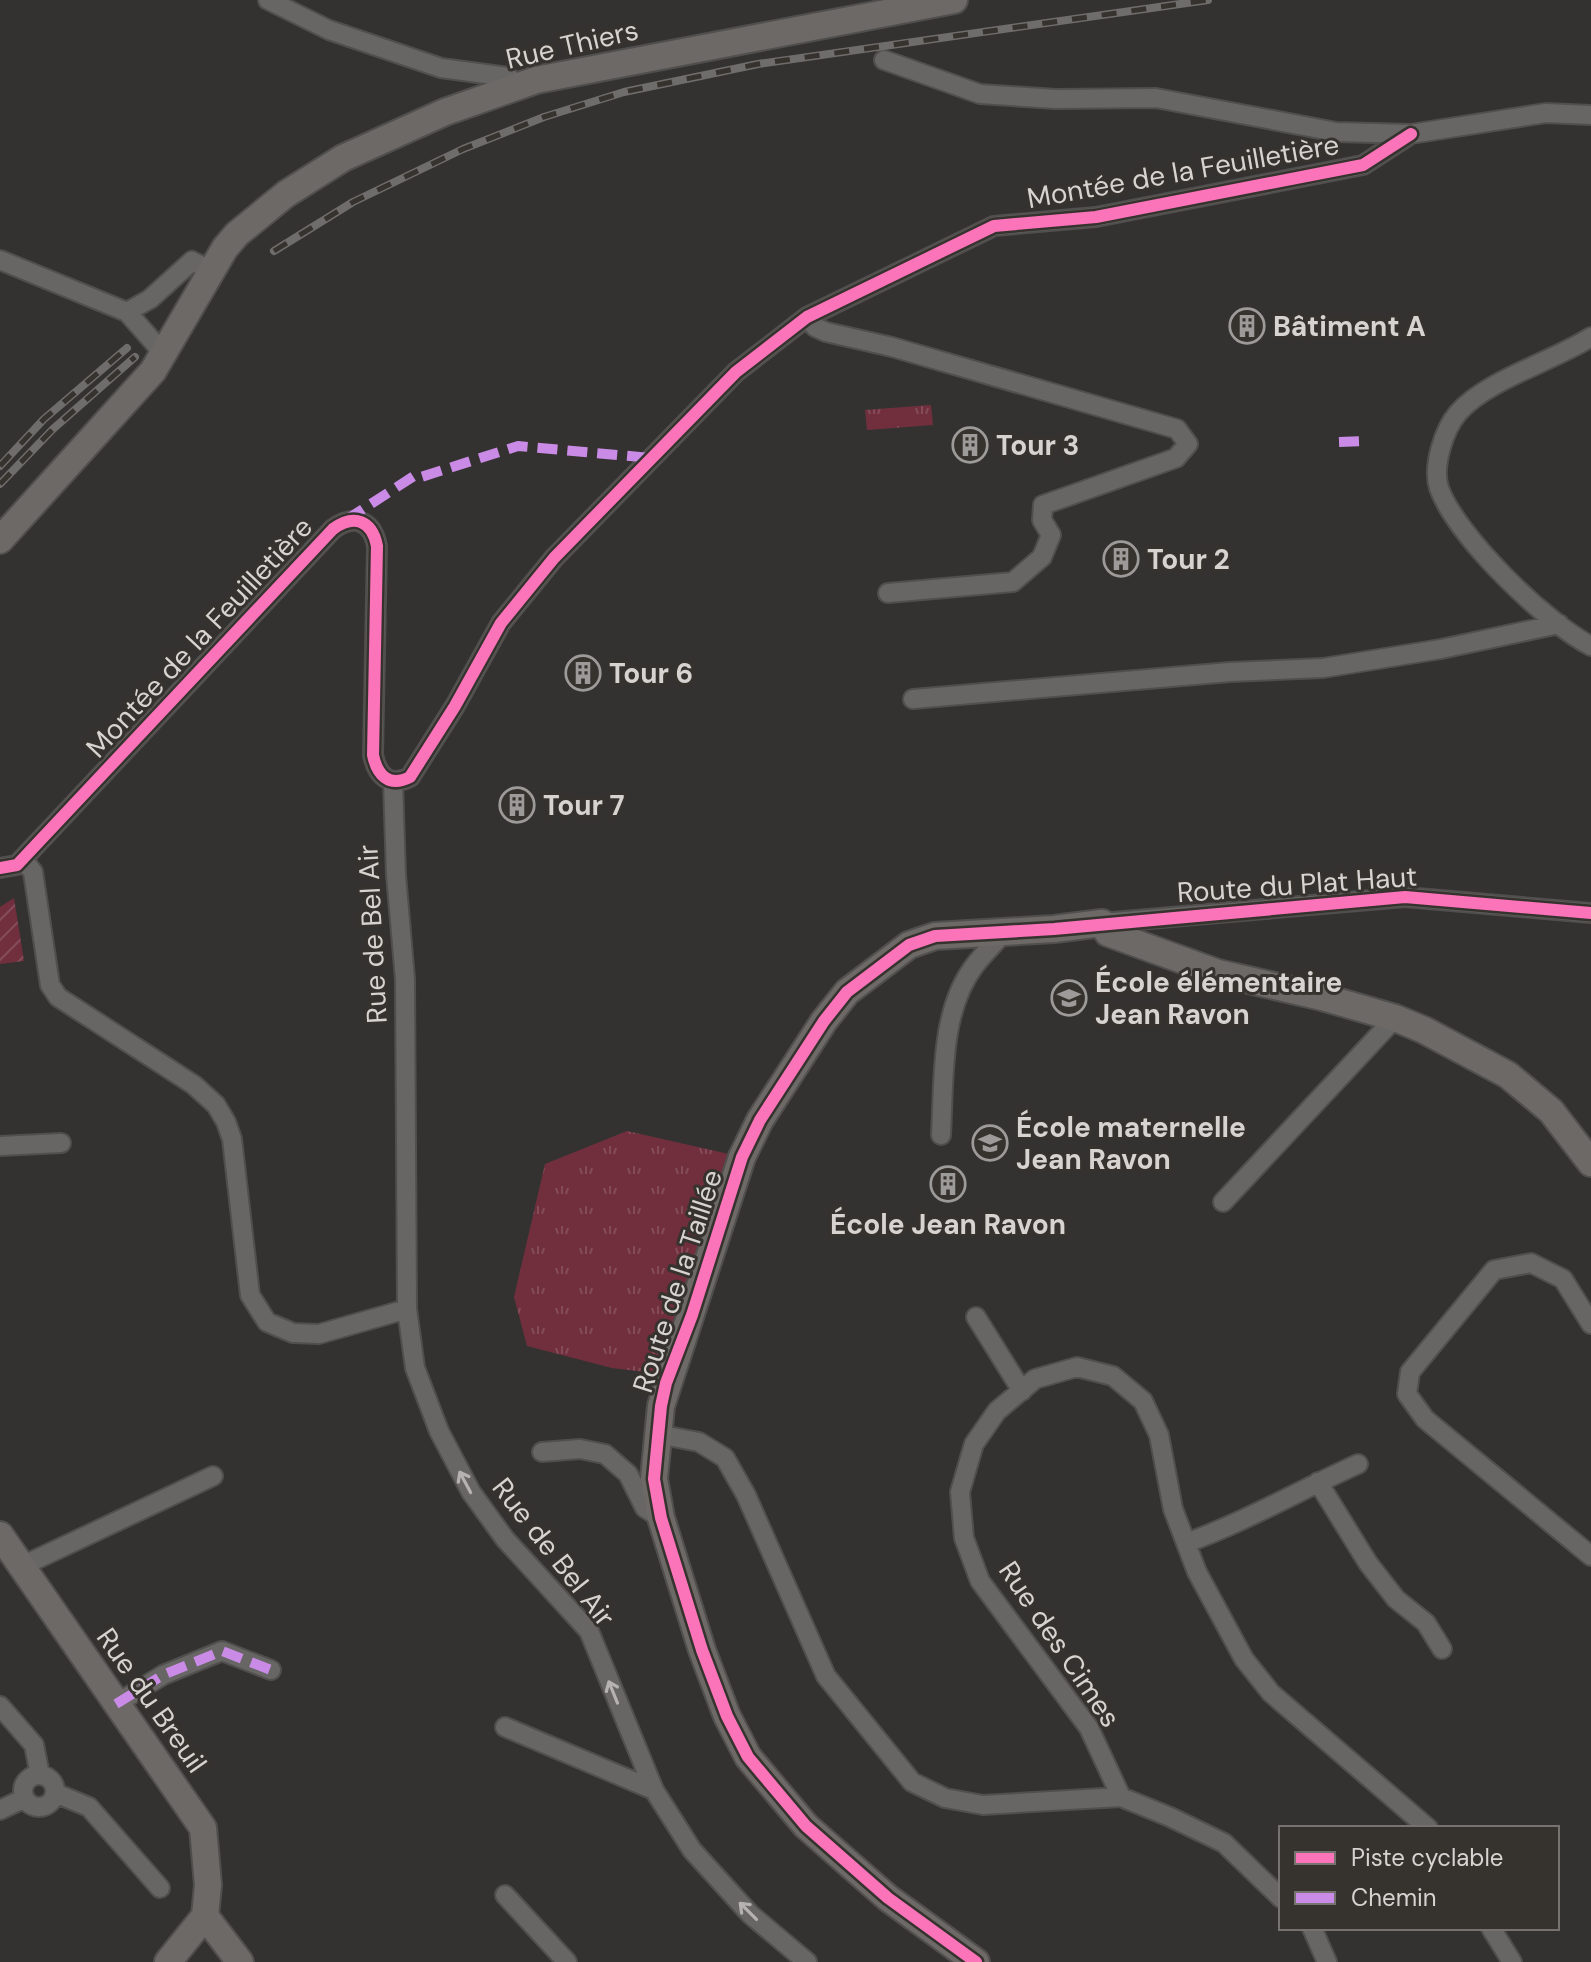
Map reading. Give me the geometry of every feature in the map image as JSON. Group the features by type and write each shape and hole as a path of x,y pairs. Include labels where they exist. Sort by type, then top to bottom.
{"street":[{"path":"268,0 329,30 441,68 508,77 519,86"},
{"name":"Rue Thiers","path":"164,354 237,234 286,194 343,158 445,112 536,80 954,0"},
{"path":"884,60 980,94 1056,99 1156,98 1336,132 1411,134 1546,113 1591,115"},
{"name":"Montée de la Feuilletière","path":"0,868 17,865 23,859 333,529 344,521 364,524 375,536 377,546 373,755 376,770 393,782 410,777 455,706 501,623 554,558 736,372 807,317 994,226 1096,217 1363,165 1411,134"},
{"path":"0,260 127,312 164,354 153,371 0,540"},
{"path":"127,312 150,299 192,261 212,271"},
{"path":"807,317 815,327 826,332 892,347 1177,429 1188,444 1176,458 1043,505 1042,520 1051,535 1042,557 1013,582 888,593"},
{"path":"1591,337 1487,391 1458,412 1443,439 1438,486 1456,521 1514,585 1559,624 1591,646"},
{"path":"913,699 1230,672 1323,668 1441,649 1559,624"},
{"name":"Rue de Bel Air","path":"393,782 396,875 405,979 407,1309 415,1368 439,1431 471,1492 505,1539 589,1631 654,1790 702,1861 750,1914 807,1962"},
{"path":"23,859 33,872 50,985 58,997 194,1085 216,1105 226,1122 232,1139 250,1295 267,1322 293,1333 319,1334 407,1309"},
{"name":"Route du Plat Haut","path":"1102,923 1405,897 1591,913"},
{"path":"1102,923 1108,933 1218,973 1395,1018 1454,1044 1508,1075 1551,1111 1591,1163"},
{"name":"Route de la Taillée","path":"976,1962 888,1898 806,1826 748,1757 727,1716 702,1650 661,1518 654,1479 657,1434 666,1383 692,1315 742,1157 760,1120 824,1021 847,992 909,945 935,936 1102,923"},
{"path":"941,1135 944,1076 953,1009 973,967 1004,932"},
{"path":"1223,1202 1395,1018"},
{"path":"0,1146 61,1143"},
{"path":"1591,1324 1563,1279 1531,1263 1494,1270 1410,1372 1407,1394 1425,1419 1591,1556"},
{"path":"976,1317 1022,1391"},
{"name":"Rue des Cimes","path":"1121,1797 1089,1728 980,1581 964,1538 960,1492 974,1444 997,1411 1035,1379 1077,1367 1113,1376 1143,1401 1159,1435 1173,1509 1197,1572 1244,1659 1271,1693 1426,1826"},
{"path":"657,1434 699,1442 725,1458 746,1495 826,1676 912,1782 945,1798 983,1805 1121,1797 1224,1843 1279,1896"},
{"path":"542,1452 580,1449 605,1454 628,1474 645,1508 661,1518"},
{"path":"1186,1543 1230,1527 1358,1464"},
{"path":"20,1567 213,1476"},
{"path":"1318,1482 1368,1563 1396,1599 1426,1623 1442,1649"},
{"name":"Rue du Breuil","path":"0,1535 203,1828 208,1885 205,1916"},
{"path":"116,1704 163,1675 222,1651 271,1670"},
{"path":"0,1706 34,1745 40,1775"},
{"path":"505,1727 654,1790"},
{"path":"40,1775 52,1781 55,1793 51,1802 42,1807 32,1805 25,1798 23,1790 32,1776 40,1775"},
{"path":"55,1793 89,1807 160,1888"},
{"path":"0,1810 25,1798"},
{"path":"505,1895 567,1962"},
{"path":"168,1962 205,1916 240,1962"},
{"path":"1313,1930 1327,1962"},
{"path":"1492,1930 1512,1962"}],"green space":[{"path":"931,405 933,425 867,430 865,410"},
{"path":"14,898 24,961 0,964 0,907"},
{"path":"627,1131 742,1157 666,1383 654,1373 612,1368 527,1346 514,1297 545,1164"}],"railway":[{"path":"274,251 353,202 463,149 544,117 624,92 758,64 1208,0"},
{"path":"0,466 44,419 127,348"},
{"path":"0,484 53,429 135,357"}],"marked path":[{"path":"1339,442 1368,441"},
{"path":"346,520 414,476 418,478 518,446 651,458"},
{"path":"116,1704 163,1675 222,1651 271,1670"}],"cycle path":[{"path":"0,868 17,865 341,524 361,522 375,537 373,755 385,778 403,780 410,777 455,706 501,623 554,558 736,372 807,317 994,226 1096,217 1363,165 1411,134"},
{"path":"976,1962 888,1898 806,1826 748,1757 727,1716 702,1650 661,1518 654,1479 666,1383 692,1315 742,1157 760,1120 824,1021 847,992 909,945 935,936 1054,929 1405,897 1591,913"}],"place":[{"name":"Bâtiment A","path":"1247,326"},
{"name":"Tour 3","path":"970,445"},
{"name":"Tour 2","path":"1121,559"},
{"name":"Tour 6","path":"583,673"},
{"name":"Tour 7","path":"517,805"},
{"name":"École élémentaire Jean Ravon","path":"1069,998"},
{"name":"École maternelle Jean Ravon","path":"990,1143"},
{"name":"École Jean Ravon","path":"948,1184"}]}
